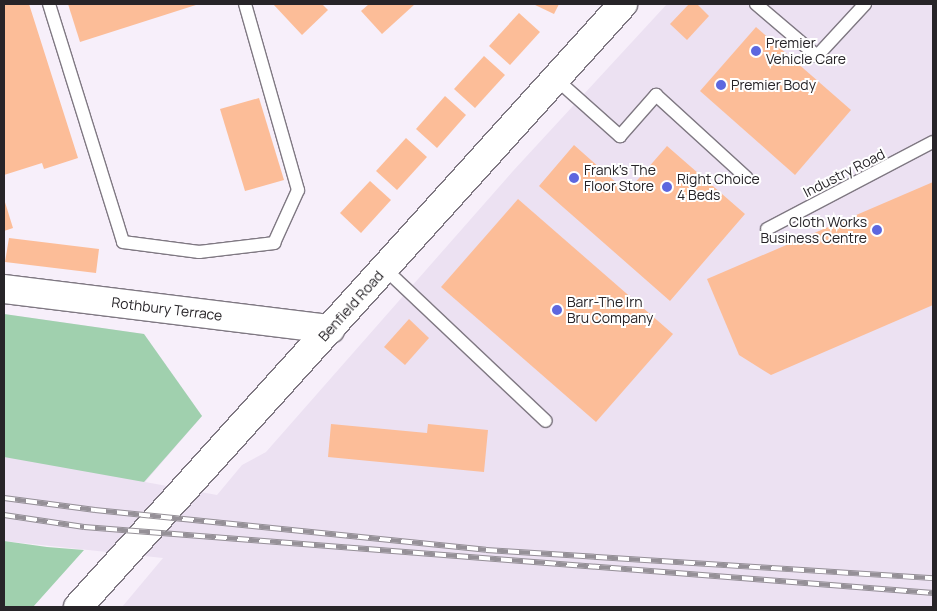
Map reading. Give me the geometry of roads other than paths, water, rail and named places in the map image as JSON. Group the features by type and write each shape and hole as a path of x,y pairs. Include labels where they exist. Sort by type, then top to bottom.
{"street":[{"name":"Benfield Road","path":"78,607 194,475 385,269 623,4"},
{"name":"Rothbury Terrace","path":"4,289 330,329"}],"lane":[{"path":"48,4 124,242 199,252 274,243 298,190 245,4"},
{"path":"756,4 817,56 865,4"},
{"path":"556,79 620,136 656,95 747,178"},
{"name":"Industry Road","path":"767,229 933,142"},
{"path":"385,269 546,421"}],"railway":[{"path":"4,498 95,510 486,550 933,578"},
{"path":"4,515 84,527 933,593"}],"place":[{"name":"Premier Vehicle Care","path":"756,51"},
{"name":"Premier Body","path":"721,85"},
{"name":"Frank's The Floor Store","path":"574,178"},
{"name":"Right Choice 4 Beds","path":"667,187"},
{"name":"Cloth Works Business Centre","path":"877,230"},
{"name":"Barr-The Irn Bru Company","path":"557,310"}]}
